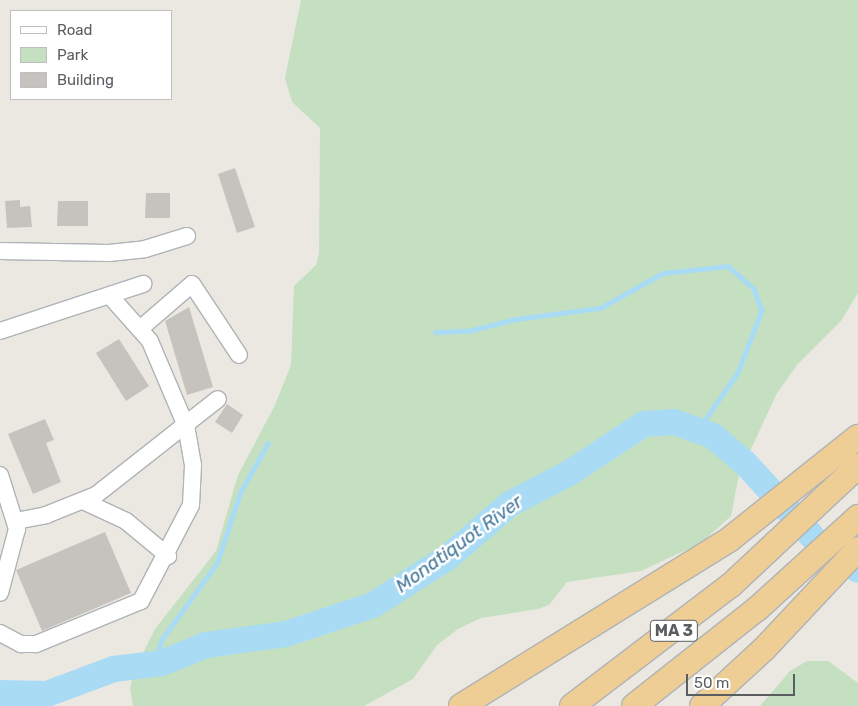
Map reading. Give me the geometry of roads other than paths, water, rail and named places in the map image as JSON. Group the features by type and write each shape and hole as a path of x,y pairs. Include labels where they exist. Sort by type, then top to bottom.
{"highway":[{"path":"461,706 748,526 806,482 858,437"},
{"name":"MA 3","path":"572,706 690,619 772,549 825,500 858,466"},
{"name":"MA 3","path":"634,706 797,574 854,520"},
{"path":"702,706 817,594 858,549"}],"street":[{"path":"0,251 109,253 146,249 187,236"},
{"path":"0,331 143,284"},
{"path":"141,328 192,284 240,355"},
{"path":"0,633 21,644 36,644 137,604 148,593 168,556 194,491 186,426 141,328 111,296"},
{"path":"16,521 83,501 186,426 218,399"},
{"path":"0,475 16,521 0,593"},
{"path":"83,501 126,521 168,556"}],"waterway":[{"path":"435,332 468,331 516,319 600,308 663,273 728,266 754,289 762,311 738,373 699,429"},
{"name":"Monatiquot River","path":"0,693 47,694 114,669 162,663 206,645 286,634 373,605 447,558 510,504 571,472 644,424 674,422 713,436 745,463 818,543 858,570"},
{"path":"153,665 162,639 217,563 240,493 268,443"}]}
